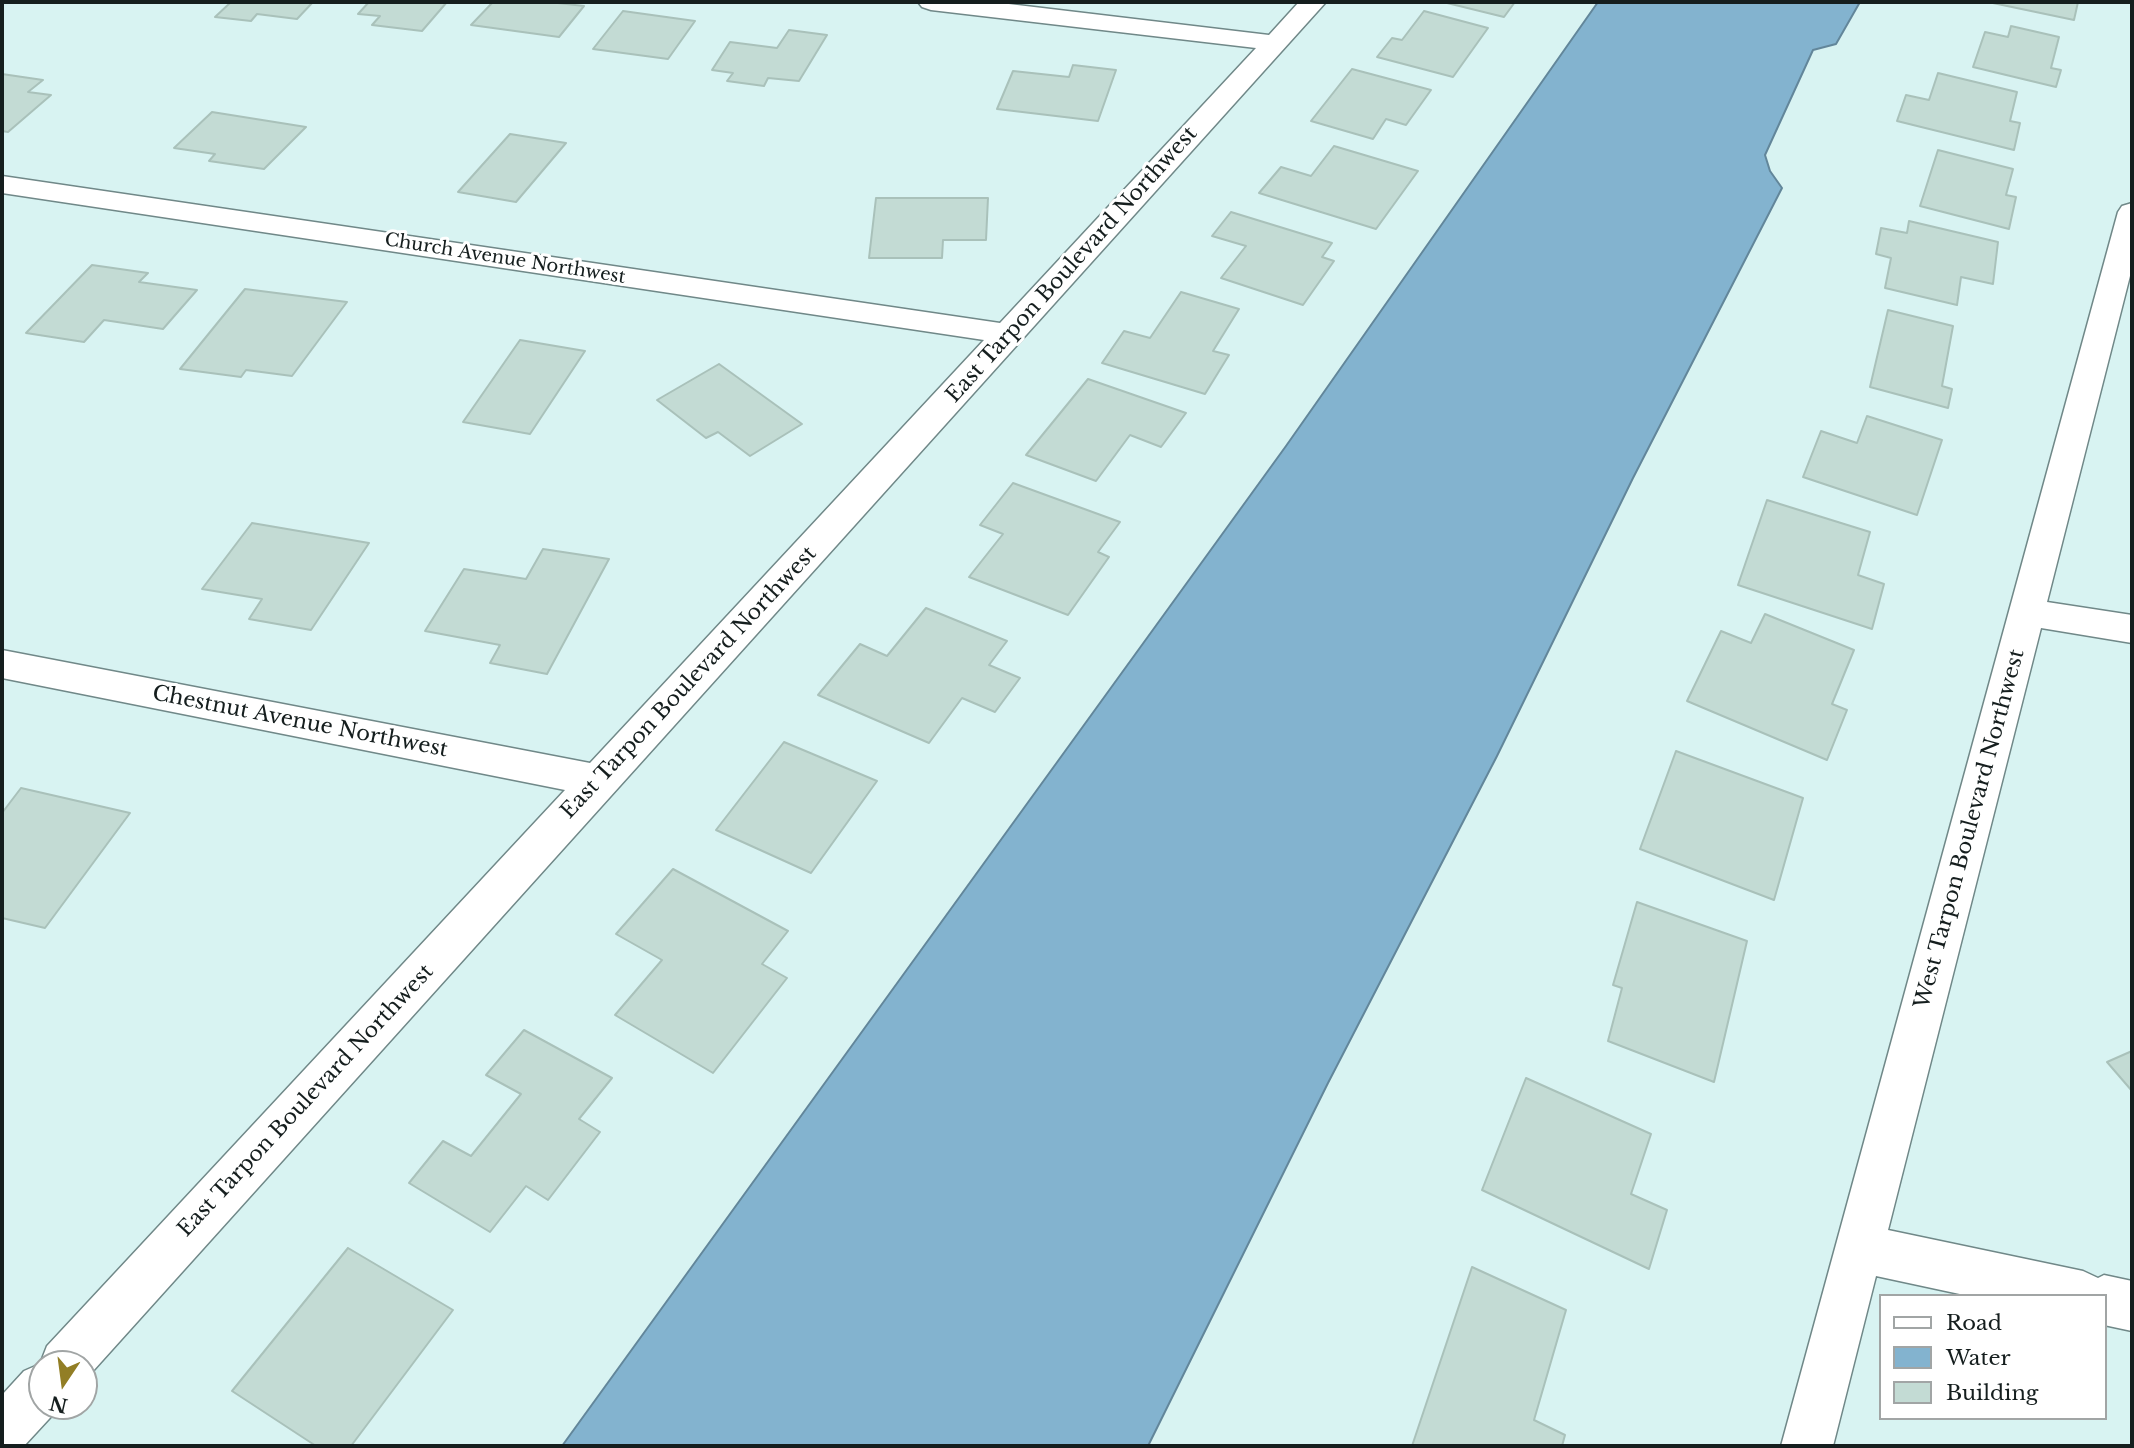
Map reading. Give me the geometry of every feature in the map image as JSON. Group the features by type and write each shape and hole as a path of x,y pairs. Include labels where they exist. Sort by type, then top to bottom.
{"street":[{"path":"931,2 1275,43"},
{"name":"East Tarpon Boulevard Northwest","path":"78,1350 1312,2"},
{"name":"Church Avenue Northwest","path":"2,184 1008,334"},
{"name":"West Tarpon Boulevard Northwest","path":"1807,1446 2131,222"},
{"path":"2027,612 2132,629"},
{"name":"Chestnut Avenue Northwest","path":"2,664 599,781"},
{"path":"1860,1248 2074,1294"},
{"path":"2106,1300 2132,1306"},
{"path":"2,1433 28,1404"}],"water":[{"path":"1598,2 1860,2 1836,44 1813,50 1765,155 1770,171 1782,188 1633,478 1497,756 1328,1083 1148,1446 562,1446 1286,446"}],"building":[{"path":"231,2 313,2 297,19 257,14 251,21 215,17"},
{"path":"369,2 447,2 422,31 372,25 380,16 358,14"},
{"path":"493,2 549,2 584,6 559,37 471,25"},
{"path":"1443,2 1515,2 1504,17"},
{"path":"1988,2 2078,2 2074,20"},
{"path":"623,11 695,21 668,59 593,49"},
{"path":"1424,11 1488,28 1453,77 1377,57 1392,38 1402,40"},
{"path":"2011,26 2059,37 2051,68 2061,70 2056,87 1973,67 1985,32 2008,37"},
{"path":"789,30 827,35 799,81 768,78 764,86 727,81 733,73 712,70 730,42 777,48"},
{"path":"1073,65 1116,70 1098,121 997,109 1013,71 1069,77"},
{"path":"1352,69 1431,90 1406,125 1386,119 1373,139 1311,121"},
{"path":"1938,73 2017,92 2010,121 2020,123 2014,150 1897,121 1906,95 1929,100"},
{"path":"2,74 43,80 28,92 51,95 8,132 2,131"},
{"path":"212,112 306,127 264,169 209,161 215,154 174,148"},
{"path":"510,134 566,143 516,202 458,192"},
{"path":"1334,146 1418,171 1376,229 1259,193 1281,167 1311,176"},
{"path":"1938,150 2013,169 2006,195 2016,197 2009,229 1920,206"},
{"path":"876,198 988,198 986,240 943,240 942,258 869,258"},
{"path":"1231,212 1332,243 1322,257 1334,261 1303,305 1221,278 1246,246 1212,236"},
{"path":"1909,221 1998,242 1993,284 1961,277 1957,305 1885,288 1891,258 1876,254 1881,228 1907,233"},
{"path":"92,265 148,273 139,282 197,290 163,329 104,320 84,342 26,333"},
{"path":"245,289 347,302 292,376 246,370 241,377 180,369"},
{"path":"1181,292 1239,309 1213,351 1229,355 1205,394 1102,363 1124,331 1150,338"},
{"path":"1888,310 1953,326 1942,386 1952,389 1948,408 1870,387"},
{"path":"520,340 585,351 530,434 463,422"},
{"path":"719,364 802,424 750,456 718,432 706,438 657,400"},
{"path":"1088,379 1186,413 1161,447 1130,435 1096,481 1026,455"},
{"path":"1867,416 1942,440 1917,515 1803,477 1821,431 1857,443"},
{"path":"1013,483 1120,522 1098,552 1109,557 1068,615 969,577 1003,534 980,525"},
{"path":"1767,500 1870,532 1858,575 1884,584 1872,629 1738,585"},
{"path":"252,523 369,543 311,630 249,619 262,599 202,589"},
{"path":"543,549 609,559 547,674 490,663 500,645 425,631 464,569 526,579"},
{"path":"926,608 1007,641 989,665 1020,678 995,712 962,698 929,743 818,695 860,644 887,656"},
{"path":"1765,614 1854,650 1832,704 1847,710 1827,760 1687,701 1721,631 1751,643"},
{"path":"784,742 877,781 811,873 716,830"},
{"path":"1676,751 1803,798 1774,900 1640,849"},
{"path":"21,788 130,813 45,928 2,918 2,813"},
{"path":"673,869 788,931 762,964 787,978 713,1073 615,1015 662,960 616,934"},
{"path":"1637,902 1747,941 1714,1082 1608,1041 1622,988 1613,985"},
{"path":"524,1030 612,1078 579,1119 600,1132 548,1200 526,1186 490,1232 409,1183 443,1141 471,1156 521,1094 486,1075"},
{"path":"2132,1051 2132,1091 2107,1062"},
{"path":"1526,1078 1651,1134 1631,1194 1667,1210 1649,1269 1482,1190"},
{"path":"348,1248 453,1310 351,1446 316,1446 232,1391"},
{"path":"1472,1267 1566,1310 1534,1420 1565,1435 1562,1446 1412,1446"}]}
